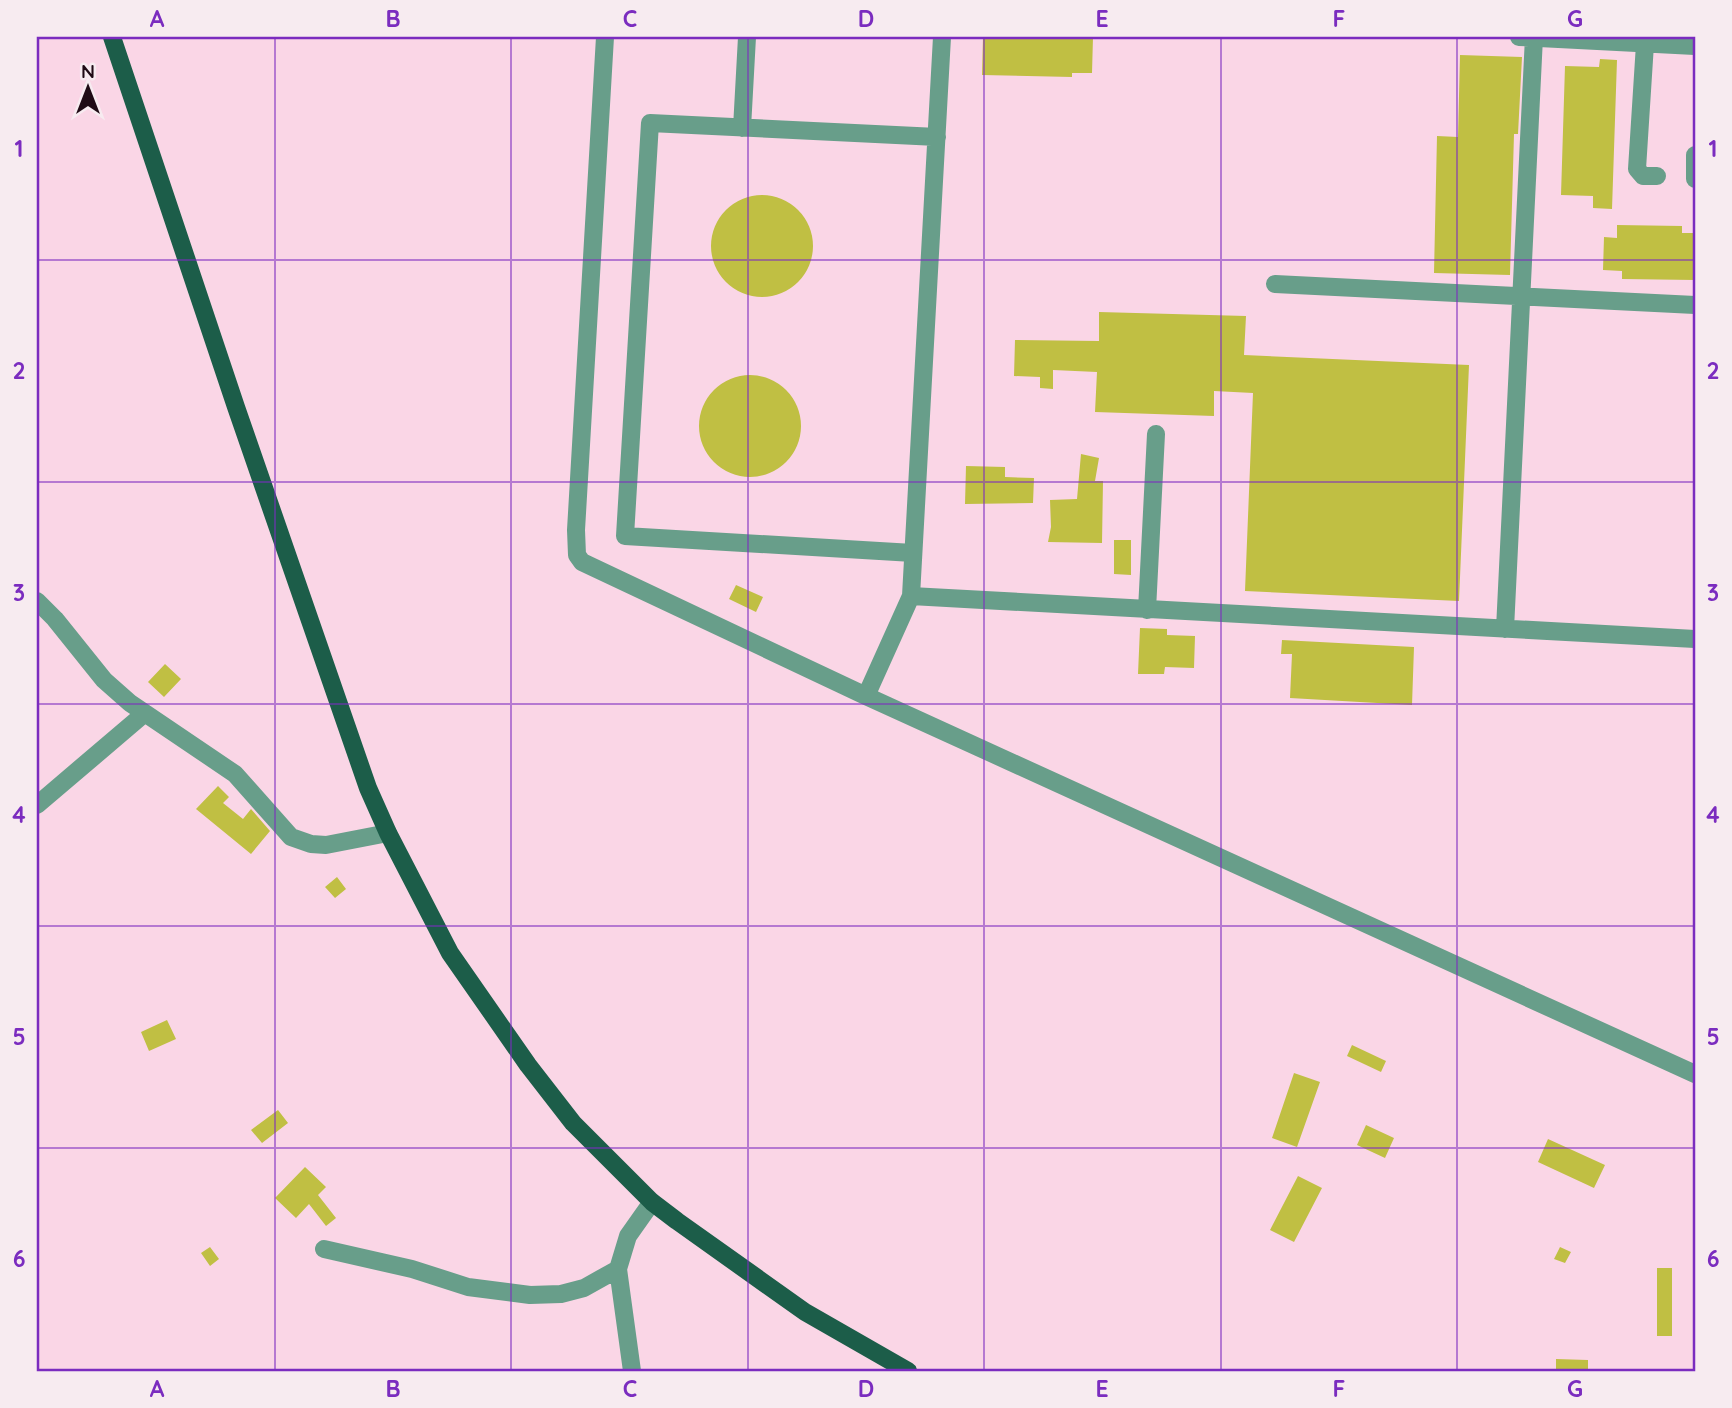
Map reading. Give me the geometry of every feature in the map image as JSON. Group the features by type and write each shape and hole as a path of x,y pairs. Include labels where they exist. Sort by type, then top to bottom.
{"main road":[{"path":"112,37 368,788 388,833 450,953 527,1065 573,1123 652,1202 805,1312 908,1371"}],"street":[{"path":"605,37 575,546 577,555 588,566 1695,1074"},
{"path":"742,128 747,37"},
{"path":"866,695 911,596 942,37"},
{"path":"1519,37 1695,46"},
{"path":"1505,629 1534,37"},
{"path":"1645,44 1637,169 1643,176 1657,176"},
{"path":"913,553 625,536 650,123 937,137"},
{"path":"1695,155 1695,179"},
{"path":"1275,284 1695,305"},
{"path":"1147,610 1156,434"},
{"path":"911,596 1695,639"},
{"path":"37,601 104,680 145,713 234,774 291,837 311,844 326,845 388,833"},
{"path":"37,805 145,713"},
{"path":"632,1371 618,1269 628,1236 652,1202"},
{"path":"324,1249 412,1269 468,1287 530,1295 561,1294 584,1289 618,1269"}],"building":[{"path":"983,37 1093,37 1092,73 1072,73 1072,77 982,75"},
{"path":"1460,55 1522,57 1518,134 1514,134 1510,275 1434,273 1437,136 1458,137"},
{"path":"1600,59 1617,60 1612,209 1593,208 1593,196 1561,195 1565,66 1599,67"},
{"path":"762,195 781,199 798,210 809,227 813,246 809,265 798,282 781,293 762,297 743,293 726,282 715,265 711,246 715,227 726,210 743,199"},
{"path":"1617,225 1682,226 1682,233 1695,233 1695,280 1622,279 1622,271 1603,270 1604,237 1617,238"},
{"path":"1099,312 1246,316 1244,355 1469,365 1459,601 1245,591 1253,393 1214,391 1214,416 1095,412 1097,372 1053,370 1053,389 1040,388 1040,377 1014,376 1015,340 1099,341"},
{"path":"750,375 769,379 786,390 797,407 801,426 797,445 786,462 769,473 750,477 731,473 714,462 703,445 699,426 703,407 714,390 731,379"},
{"path":"1081,454 1099,458 1095,481 1103,481 1102,543 1048,542 1051,527 1050,500 1077,499"},
{"path":"966,466 1005,467 1005,477 1034,478 1033,503 965,504"},
{"path":"1114,540 1131,540 1131,575 1114,574"},
{"path":"736,585 763,597 756,612 729,599"},
{"path":"1140,628 1167,629 1167,635 1195,636 1194,668 1165,667 1164,674 1138,674"},
{"path":"1282,640 1414,647 1412,705 1290,698 1292,654 1281,654"},
{"path":"165,664 181,679 164,697 148,682"},
{"path":"218,786 229,797 223,803 243,819 251,809 270,831 251,854 196,809"},
{"path":"337,877 346,889 335,898 325,887"},
{"path":"167,1020 176,1039 149,1051 141,1032"},
{"path":"1352,1045 1386,1061 1381,1072 1347,1056"},
{"path":"1294,1073 1320,1082 1297,1147 1272,1138"},
{"path":"278,1110 288,1123 262,1143 251,1130"},
{"path":"1366,1125 1394,1138 1385,1158 1357,1145"},
{"path":"1548,1139 1605,1165 1594,1188 1538,1162"},
{"path":"305,1167 326,1187 318,1195 336,1218 326,1226 309,1204 296,1218 275,1198"},
{"path":"1298,1176 1322,1188 1294,1242 1270,1230"},
{"path":"210,1247 219,1259 210,1266 201,1253"},
{"path":"1560,1247 1571,1252 1565,1263 1554,1259"},
{"path":"1657,1268 1672,1268 1672,1336 1657,1336"},
{"path":"1556,1359 1588,1360 1588,1371 1556,1371"}]}
